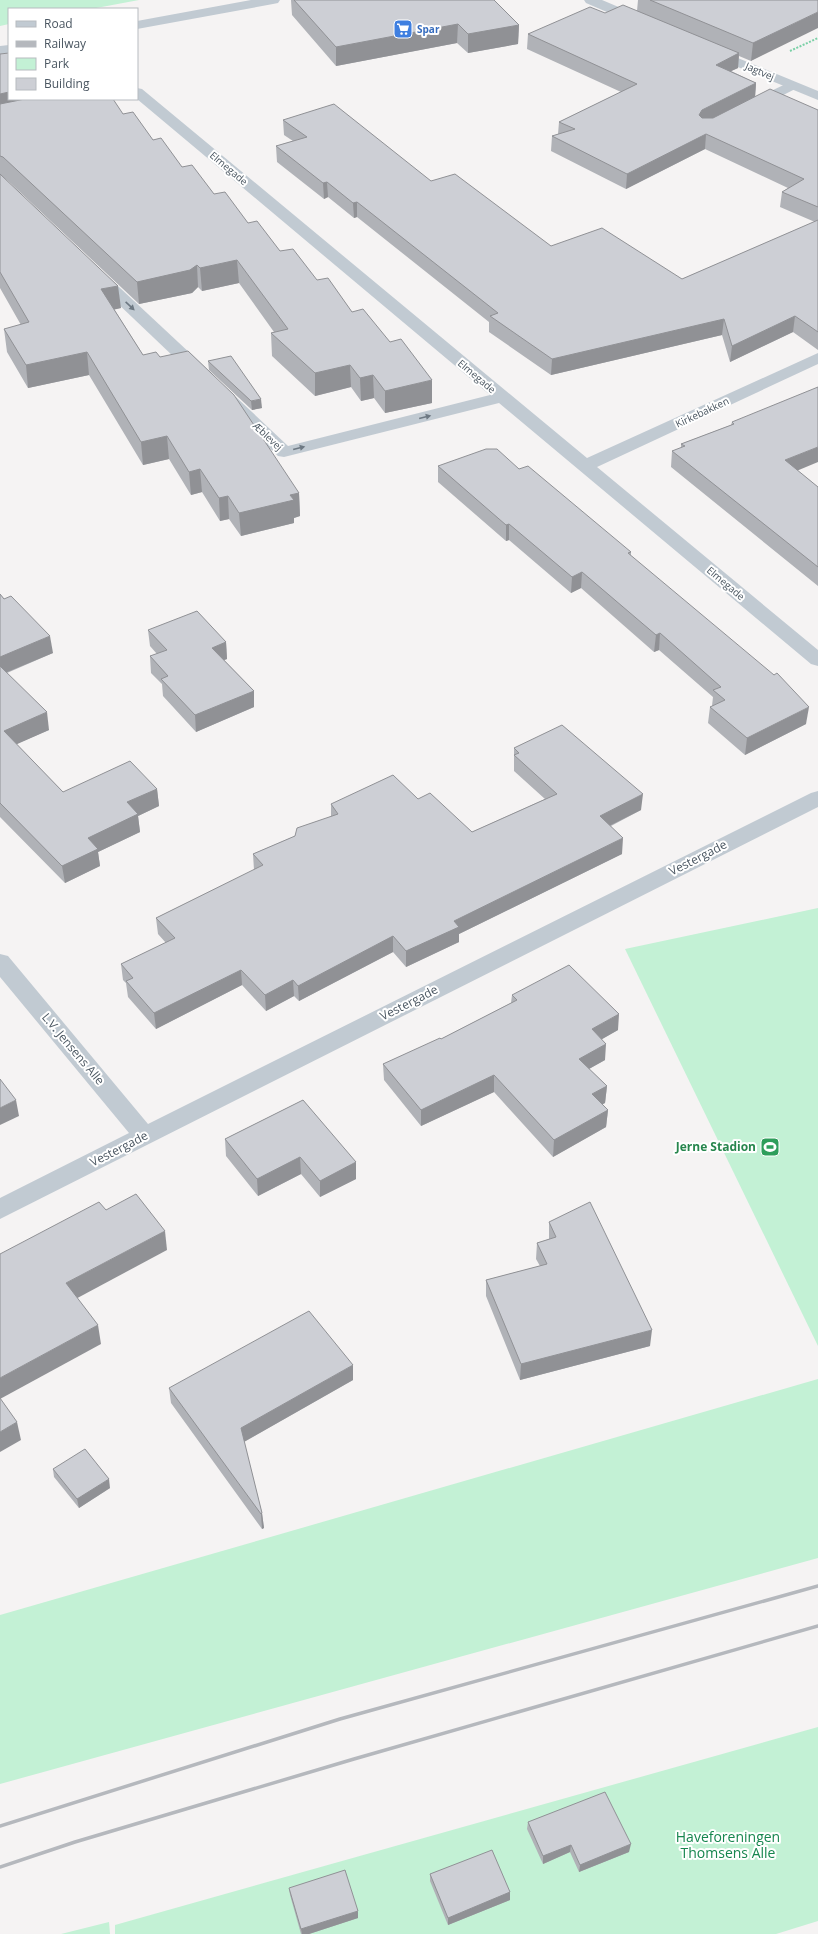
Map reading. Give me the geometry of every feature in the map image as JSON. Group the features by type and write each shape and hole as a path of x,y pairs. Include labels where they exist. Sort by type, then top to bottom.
{"street":[{"path":"138,25 273,0"},
{"path":"591,0 652,26"},
{"name":"Jagtvej","path":"696,44 818,96"},
{"name":"Elmegade","path":"138,93 818,660"},
{"name":"Æblevej","path":"87,265 284,452 504,397"},
{"name":"Kirkebakken","path":"585,466 818,358"},
{"name":"Vestergade","path":"0,1209 818,798"},
{"name":"L.V. Jensens Alle","path":"0,962 145,1136"}],"lane":[{"path":"746,109 792,85"}],"green space":[{"path":"0,0 139,0 96,8 8,8 8,24 0,26"},
{"name":"Jerne Stadion","path":"818,908 818,1346 625,949"},
{"path":"818,1379 818,1558 0,1784 0,1615"},
{"name":"Haveforeningen Thomsens Alle","path":"818,1727 818,1921 776,1934 115,1934 115,1925"},
{"path":"109,1922 110,1934 61,1934"}],"building":[{"path":"294,0 494,0 519,25 468,34 458,24 336,47"},
{"path":"650,0 818,0 818,12 753,43"},
{"path":"623,5 739,53 716,65 756,83 702,110 699,115 702,118 713,118 770,89 818,110 818,207 782,192 804,179 706,134 627,174 552,136 575,129 559,122 637,84 528,34 590,7 605,13"},
{"path":"8,53 8,92 0,94 0,54"},
{"path":"20,100 114,100 123,114 133,112 153,140 161,138 182,167 192,165 214,194 225,192 248,223 257,221 280,251 293,249 317,280 328,278 352,312 363,309 390,342 401,339 432,380 385,391 373,375 360,378 350,365 315,373 271,333 288,329 237,260 200,268 197,265 190,270 137,282 3,157 0,156 0,104"},
{"path":"334,104 431,181 455,174 551,246 602,228 682,279 818,220 818,332 795,316 732,346 724,319 552,359 490,316 498,313 357,202 353,203 327,182 323,183 276,146 307,137 283,120"},
{"path":"0,174 118,286 101,289 143,355 156,352 160,357 188,351 234,395 299,493 290,495 294,500 239,513 228,496 219,498 200,469 189,472 167,436 141,442 87,352 26,365 4,329 29,322 0,272"},
{"path":"231,356 261,399 251,401 208,361"},
{"path":"818,387 818,447 785,460 818,487 818,567 672,451 685,446 681,444 734,424 732,422"},
{"path":"486,449 497,449 519,469 528,466 631,552 628,553 774,675 777,673 809,707 747,738 710,707 725,700 713,690 721,687 660,633 656,635 582,572 572,577 509,524 506,525 438,466"},
{"path":"0,594 4,599 11,596 50,636 0,657"},
{"path":"197,611 226,642 212,648 254,691 195,715 161,679 168,676 150,656 167,650 148,630"},
{"path":"0,666 47,712 4,731 63,792 130,761 157,789 127,802 138,814 88,838 98,849 62,866 0,803"},
{"path":"562,725 643,794 600,816 623,838 454,921 459,927 406,951 393,936 298,986 293,980 265,995 241,970 154,1013 126,981 133,978 121,964 175,938 156,918 263,865 253,854 295,836 297,828 338,814 331,804 393,775 418,799 430,793 472,832 557,794 514,755 519,753 514,748"},
{"path":"569,965 619,1014 592,1029 606,1044 579,1059 607,1086 592,1094 608,1110 554,1140 494,1075 421,1110 383,1064 440,1038 441,1039 517,1000 512,995"},
{"path":"0,1079 16,1100 0,1108"},
{"path":"303,1100 356,1162 320,1181 300,1157 257,1179 225,1139"},
{"path":"136,1194 165,1231 66,1283 98,1325 0,1378 0,1254 99,1202 106,1210"},
{"path":"590,1202 652,1330 521,1364 486,1280 547,1264 537,1243 556,1237 549,1222"},
{"path":"309,1311 353,1365 241,1428 262,1513 261,1514 169,1388"},
{"path":"0,1398 17,1422 0,1432"},
{"path":"85,1449 109,1479 77,1499 53,1469"},
{"path":"605,1792 631,1844 580,1865 571,1845 543,1856 528,1822"},
{"path":"492,1850 510,1892 448,1918 430,1874"},
{"path":"345,1870 358,1911 301,1929 289,1888"}],"railway":[{"path":"0,1826 340,1719 818,1586"},
{"path":"0,1867 75,1842 354,1759 818,1626"}],"place":[{"name":"Spar","path":"403,29"},
{"name":"Jerne Stadion","path":"770,1147"}]}
